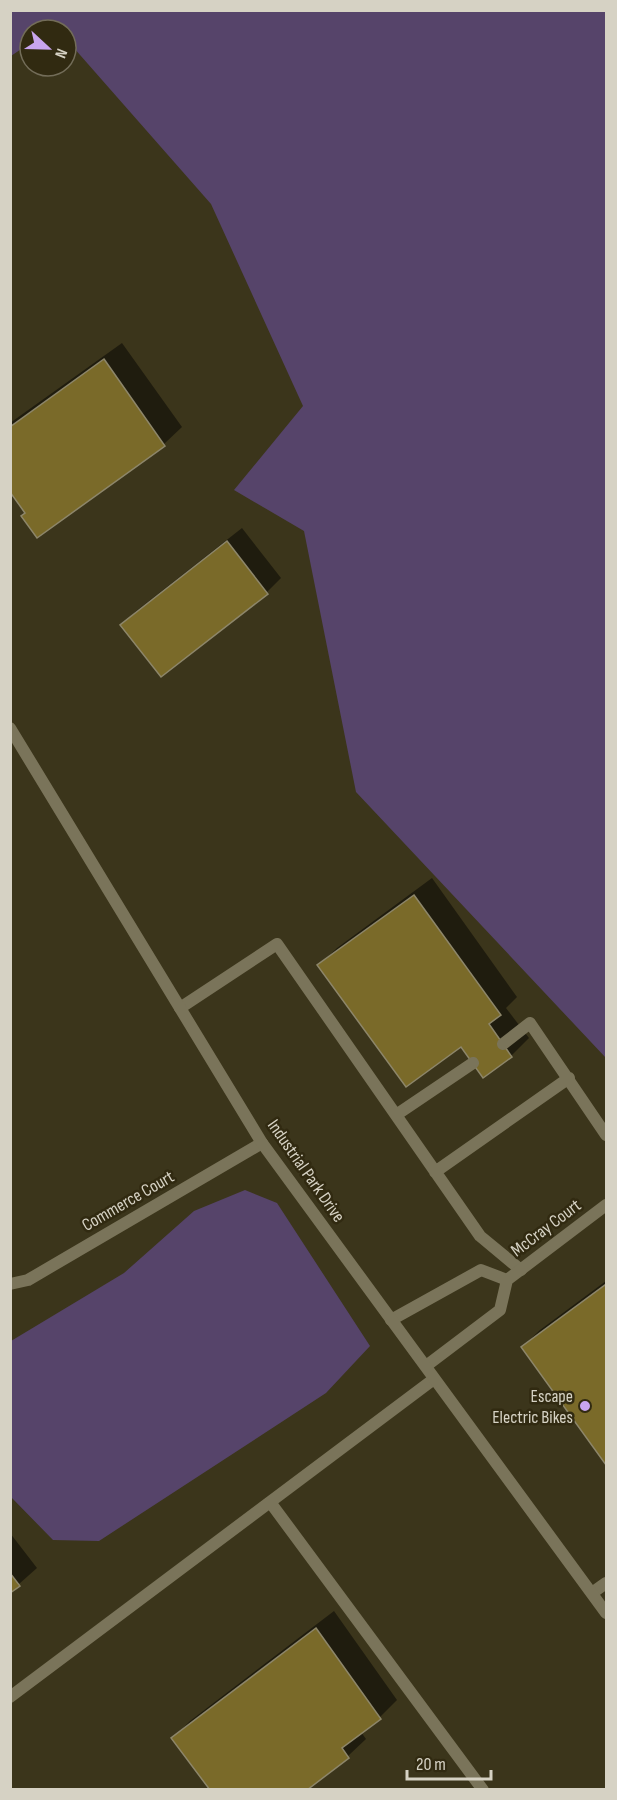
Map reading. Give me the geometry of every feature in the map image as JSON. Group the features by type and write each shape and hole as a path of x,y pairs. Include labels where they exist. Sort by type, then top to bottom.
{"street":[{"name":"Industrial Park Drive","path":"10,728 262,1143 606,1613"},
{"path":"180,1008 277,944 480,1236 521,1270"},
{"path":"503,1044 530,1023 606,1135"},
{"path":"396,1115 473,1064"},
{"path":"435,1172 569,1078"},
{"name":"Commerce Court","path":"10,1284 28,1280 262,1143"},
{"name":"McCray Court","path":"426,1366 500,1310 507,1280 606,1205"},
{"name":"McCray Court","path":"391,1320 481,1270 507,1280"},
{"path":"10,1698 435,1379"},
{"path":"270,1502 483,1790"},
{"path":"591,1593 606,1583"}],"shaded area":[{"path":"11,10 606,11 606,1058 356,792 304,531 234,490 303,406 211,204 78,53 78,18 18,18 18,51 11,56"},
{"path":"245,1190 277,1203 370,1346 326,1393 99,1541 53,1540 11,1497 11,1341 124,1273 194,1211"}],"building":[{"path":"104,359 165,446 37,538 21,516 25,513 10,492 10,427"},
{"path":"227,541 268,594 161,677 120,625"},
{"path":"414,895 501,1015 489,1024 512,1057 483,1078 461,1047 406,1087 317,965"},
{"name":"Escape Electric Bikes","path":"605,1285 606,1287 606,1465 521,1347"},
{"path":"10,1573 20,1586 10,1593"},
{"path":"316,1628 381,1719 342,1748 349,1758 307,1790 210,1790 171,1738"}],"place":[{"name":"Escape Electric Bikes","path":"585,1406"}]}
